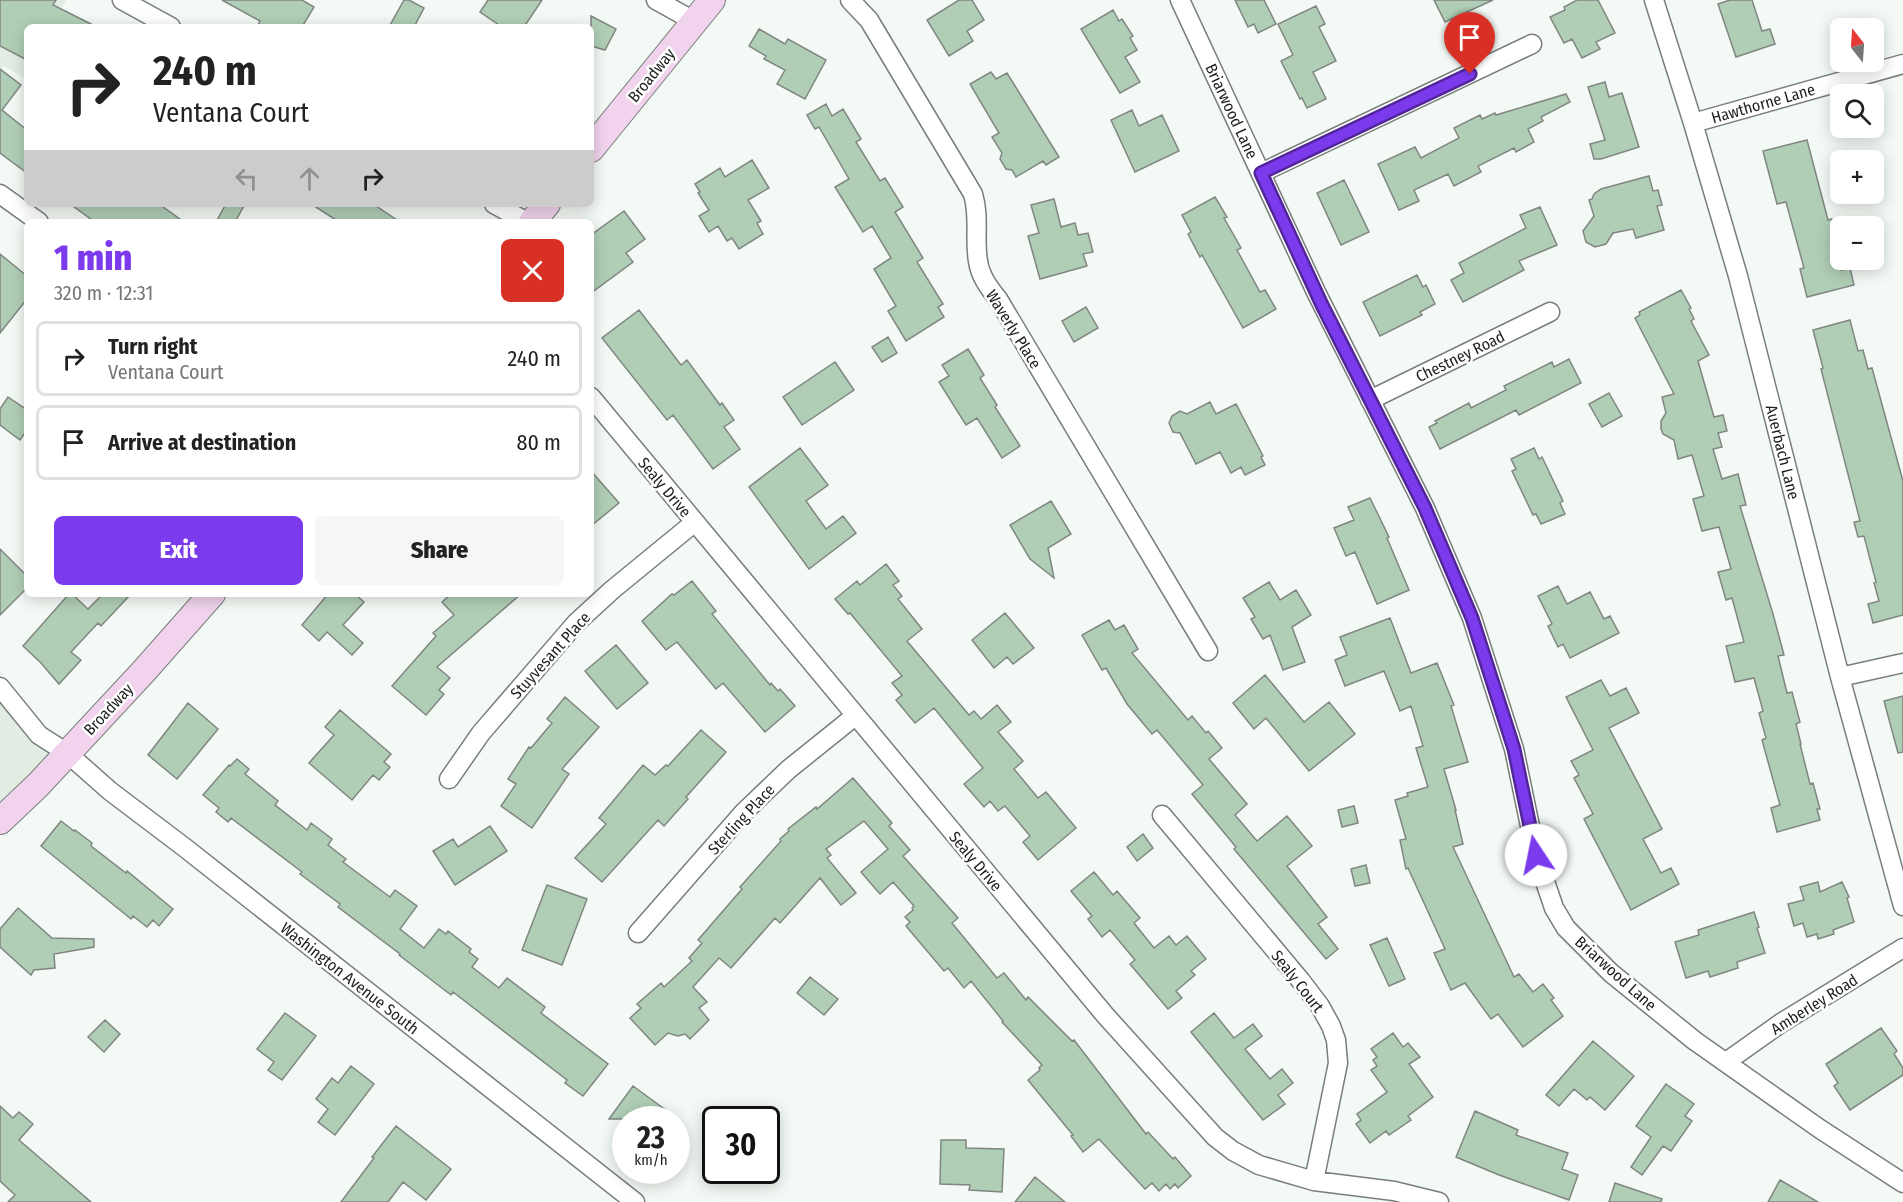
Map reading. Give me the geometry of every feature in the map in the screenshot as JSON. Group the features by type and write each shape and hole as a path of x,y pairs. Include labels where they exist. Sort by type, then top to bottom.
{"main road":[{"name":"Broadway","path":"594,145 712,0"},
{"path":"534,219 544,207"},
{"name":"Broadway","path":"0,820 38,785 209,597"}],"street":[{"path":"122,0 166,24"},
{"path":"656,0 694,21"},
{"name":"Waverly Place","path":"850,0 869,20 973,194 977,208 978,262 985,284 1004,309 1208,651"},
{"name":"Briarwood Lane","path":"1180,0 1316,292 1425,508 1472,618 1514,749 1536,855 1554,908 1566,928 1611,973 1695,1041 1820,1129 1903,1182"},
{"name":"Auerbach Lane","path":"1654,0 1693,123 1737,276 1840,677 1903,906"},
{"path":"1261,173 1532,44"},
{"name":"Hawthorne Lane","path":"1693,123 1903,64"},
{"path":"0,194 35,219"},
{"path":"500,207 522,219"},
{"name":"Chestney Road","path":"1370,400 1550,312"},
{"name":"Sealy Drive","path":"594,401 1105,1015 1215,1137 1233,1151 1259,1165 1314,1181 1394,1191 1440,1202"},
{"name":"Stuyvesant Place","path":"449,779 481,733 576,623 612,590 695,522"},
{"path":"1840,677 1903,663"},
{"name":"Washington Avenue South","path":"0,687 39,735 67,753 110,791 635,1202"},
{"name":"Sterling Place","path":"638,933 744,812 789,770 855,716"},
{"name":"Sealy Court","path":"1162,815 1301,981 1320,1006 1331,1026 1336,1040 1338,1063 1314,1181"},
{"name":"Amberley Road","path":"1726,1062 1781,1023 1903,948"}],"shaded area":[{"path":"0,0 66,0 54,24 24,24 24,78 4,66 0,71"},
{"path":"0,679 39,727 73,748 0,818"}],"building":[{"path":"0,0 56,0 53,5 91,24 24,24 24,58 0,46"},
{"path":"222,0 302,0 314,7 304,24 258,24 260,21"},
{"path":"404,0 409,0 424,8 416,24 391,24"},
{"path":"488,0 542,0 526,24 498,24 480,12"},
{"path":"959,0 972,0 984,20 967,31 973,41 949,56 927,20"},
{"path":"1235,0 1264,0 1276,24 1258,33 1254,24 1248,27"},
{"path":"1434,0 1493,0 1445,22"},
{"path":"1577,0 1598,0 1615,33 1596,42 1600,49 1582,58 1572,39 1564,43 1550,17 1565,10 1564,7"},
{"path":"1730,0 1752,0 1762,31 1770,29 1775,44 1736,57 1718,4"},
{"path":"1316,6 1325,24 1319,27 1336,61 1313,72 1326,99 1307,108 1281,61 1293,55 1278,24"},
{"path":"1113,10 1119,21 1122,19 1133,36 1130,38 1137,50 1125,57 1140,82 1120,93 1081,29"},
{"path":"591,16 616,29 605,50 594,47 594,24 591,24"},
{"path":"759,29 785,44 788,39 826,60 805,99 777,84 785,70 764,59 766,56 749,46"},
{"path":"0,69 21,85 2,110 24,128 24,171 0,153"},
{"path":"991,72 996,79 1007,73 1059,157 1046,165 1043,161 1016,177 1012,170 1006,169 1000,159 1002,153 992,137 999,133 970,84"},
{"path":"1605,82 1609,97 1622,93 1639,147 1601,159 1594,159 1590,144 1605,140 1588,87"},
{"path":"1566,94 1570,102 1541,117 1543,121 1528,129 1534,142 1516,152 1514,148 1478,166 1481,172 1454,186 1448,174 1414,190 1419,201 1399,210 1378,164 1415,147 1421,158 1459,138 1454,128 1480,115 1482,119 1495,113 1496,115"},
{"path":"826,104 832,116 843,109 861,139 856,142 880,181 885,178 903,207 895,212 923,258 917,262 943,304 938,307 944,317 906,341 888,311 896,306 874,269 891,258 872,226 863,232 835,187 849,179 819,127 815,129 807,115"},
{"path":"1132,110 1139,126 1162,115 1179,151 1135,172 1111,120"},
{"path":"1807,140 1828,220 1830,220 1830,270 1850,270 1854,285 1807,297 1800,269 1804,268 1786,202 1777,204 1763,151"},
{"path":"752,160 769,188 748,200 761,221 757,223 763,234 739,249 732,238 727,241 718,226 709,232 699,216 709,210 695,184 720,168 725,177"},
{"path":"1649,176 1653,191 1658,190 1662,205 1657,206 1664,230 1636,238 1633,229 1613,233 1606,244 1595,247 1586,242 1583,231 1594,216 1589,200 1594,194 1601,189"},
{"path":"1344,180 1369,232 1341,245 1317,193"},
{"path":"1215,197 1241,248 1237,250 1260,292 1265,290 1276,309 1243,328 1202,255 1200,257 1188,234 1191,232 1182,215"},
{"path":"1054,199 1061,227 1075,223 1078,235 1088,233 1093,252 1083,254 1087,266 1040,279 1028,236 1039,233 1031,205"},
{"path":"74,207 163,207 180,219 91,219"},
{"path":"224,207 243,207 237,219 218,219"},
{"path":"316,207 378,207 396,219 334,219"},
{"path":"1540,207 1557,245 1519,261 1524,270 1463,302 1451,280 1464,273 1459,263 1526,228 1520,215"},
{"path":"624,211 645,239 626,253 633,262 594,291 594,233"},
{"path":"0,254 24,274 24,303 0,333"},
{"path":"1417,275 1423,287 1426,285 1435,304 1420,312 1422,315 1380,336 1363,302"},
{"path":"1681,290 1691,308 1689,309 1694,319 1691,321 1709,355 1698,361 1714,417 1723,415 1727,431 1718,433 1722,447 1713,449 1722,479 1738,474 1746,505 1740,506 1784,655 1778,656 1787,693 1792,692 1800,722 1796,724 1800,744 1810,784 1813,783 1820,809 1817,809 1820,820 1777,832 1771,808 1780,805 1762,740 1766,738 1759,713 1763,711 1754,678 1735,682 1726,646 1744,642 1732,598 1726,600 1718,572 1731,569 1719,527 1702,531 1693,499 1704,496 1692,455 1678,459 1674,440 1663,434 1661,429 1661,421 1666,413 1662,397 1674,394 1635,318 1640,315 1639,312"},
{"path":"1086,307 1098,328 1074,342 1062,321"},
{"path":"639,310 681,365 687,360 734,420 724,427 740,449 713,469 673,415 667,420 602,338"},
{"path":"1850,320 1858,351 1863,350 1868,369 1872,368 1903,481 1903,615 1873,623 1868,604 1879,601 1874,583 1876,582 1864,536 1858,537 1854,522 1860,521 1813,330"},
{"path":"888,337 897,353 882,362 872,347"},
{"path":"968,349 984,375 980,378 997,405 995,407 1020,446 1002,458 977,418 966,425 939,382 949,376 942,365"},
{"path":"1569,359 1581,383 1519,415 1516,410 1440,449 1429,427 1437,423 1435,421 1469,403 1471,408 1506,390 1504,386 1552,362 1554,367"},
{"path":"835,362 854,390 802,425 783,397"},
{"path":"1609,393 1622,416 1602,427 1589,404"},
{"path":"8,397 24,408 24,434 20,440 0,425 0,409"},
{"path":"1210,402 1216,414 1236,404 1263,456 1261,457 1265,465 1245,475 1241,467 1231,473 1220,452 1196,464 1180,433 1173,432 1169,423 1172,416 1180,411 1187,414"},
{"path":"800,448 828,485 806,501 826,529 843,516 856,533 809,569 749,487"},
{"path":"1534,448 1539,459 1542,457 1563,501 1560,503 1565,514 1541,524 1536,514 1533,515 1512,471 1516,469 1511,459"},
{"path":"594,474 619,503 594,524"},
{"path":"1370,498 1389,537 1387,538 1409,590 1377,604 1355,552 1346,556 1334,528 1354,520 1348,507"},
{"path":"1051,501 1071,534 1048,548 1054,578 1030,559 1010,525"},
{"path":"0,549 24,573 24,591 0,615"},
{"path":"886,564 899,581 893,585 902,596 898,599 922,629 907,641 969,715 974,711 981,719 997,705 1011,722 998,732 1023,761 1014,769 1038,798 1046,792 1076,828 1038,860 1023,842 1030,836 1005,806 998,811 990,801 984,807 964,784 983,768 934,708 915,723 896,700 902,695 892,683 902,676 850,613 848,614 835,599 857,581 860,585"},
{"path":"692,581 716,611 712,614 770,685 771,683 778,691 780,689 795,706 765,732 723,683 716,689 677,642 666,650 642,621 672,594 674,595"},
{"path":"1269,582 1280,600 1296,590 1311,615 1292,627 1305,662 1283,670 1270,635 1263,639 1251,619 1255,617 1243,598"},
{"path":"1558,586 1567,604 1590,592 1604,619 1610,616 1619,633 1570,658 1563,644 1558,647 1548,626 1552,624 1538,596"},
{"path":"66,597 75,597 88,609 100,597 128,597 101,626 98,623 71,652 81,660 59,684 23,646"},
{"path":"325,597 358,597 364,602 343,625 363,643 352,655 327,632 319,641 302,625"},
{"path":"448,597 518,597 437,667 450,678 439,690 444,694 426,715 392,686 436,636 433,633 454,615 442,602"},
{"path":"1005,613 1034,648 1013,664 1007,657 994,668 972,640"},
{"path":"1390,618 1411,673 1437,663 1454,705 1451,706 1468,762 1444,769 1463,844 1453,847 1514,977 1519,974 1533,992 1543,984 1554,998 1551,1000 1563,1016 1523,1047 1498,1014 1491,1019 1465,983 1451,990 1434,953 1445,949 1408,868 1406,869 1400,840 1406,839 1395,800 1408,796 1407,793 1428,787 1416,748 1423,746 1411,706 1400,711 1384,671 1345,686 1335,660 1347,655 1340,637"},
{"path":"1109,620 1115,630 1124,625 1138,649 1132,653 1188,720 1192,716 1222,748 1209,759 1247,804 1235,815 1257,841 1287,816 1312,846 1287,866 1327,917 1318,924 1338,949 1326,959 1234,849 1236,847 1192,794 1203,785 1157,730 1152,734 1127,704 1106,668 1102,670 1082,635"},
{"path":"616,645 648,683 617,709 585,671"},
{"path":"1265,675 1304,722 1329,702 1355,734 1309,771 1266,718 1254,729 1233,703"},
{"path":"1601,680 1610,696 1626,688 1639,713 1609,728 1662,829 1643,839 1661,873 1671,868 1679,884 1631,910 1584,819 1593,814 1574,778 1579,775 1571,761 1593,750 1566,697"},
{"path":"1903,696 1903,752 1898,753 1884,701"},
{"path":"565,697 599,727 562,769 569,774 532,828 501,806 516,784 508,779 529,747 531,748 552,723 547,719"},
{"path":"188,703 218,729 177,779 148,755"},
{"path":"340,710 391,754 384,762 390,767 379,780 373,775 352,800 309,763 334,735 325,727"},
{"path":"701,730 726,752 664,826 658,820 602,882 575,858 606,824 599,818 643,765 655,775 666,765 668,766"},
{"path":"237,759 249,769 245,774 278,801 275,805 307,830 311,823 332,839 328,845 346,859 343,862 390,897 395,890 417,906 400,929 424,948 439,929 446,934 448,931 471,949 469,952 478,959 472,967 499,988 507,978 545,1007 541,1013 608,1064 583,1096 565,1083 567,1080 453,992 451,995 338,907 340,904 300,874 302,872 231,818 228,822 216,812 219,808 203,795"},
{"path":"853,778 892,823 889,826 910,850 903,856 958,918 952,923 997,978 1004,973 1026,1000 1028,997 1072,1041 1074,1040 1146,1134 1148,1132 1173,1159 1175,1157 1191,1176 1178,1188 1175,1184 1170,1189 1166,1184 1159,1191 1152,1183 1145,1189 1099,1139 1083,1152 1071,1136 1073,1135 1028,1080 1040,1070 1042,1065 1002,1022 971,981 964,988 948,968 944,971 906,926 910,922 905,917 914,906 893,882 880,894 861,872 888,849 864,821 826,849 831,855 827,858 856,893 841,905 820,878 780,923 775,918 731,968 719,958 693,987 707,1002 699,1008 709,1020 690,1039 685,1034 678,1036 668,1033 655,1045 630,1018 641,1008 637,1004 661,983 664,987 692,961 689,958 702,943 698,940 742,889 740,887 781,841 780,839 789,831 788,829 816,807 817,809"},
{"path":"1354,806 1358,823 1342,827 1338,810"},
{"path":"61,821 92,843 91,846 126,873 127,871 173,909 159,926 153,920 147,927 133,916 131,919 41,846"},
{"path":"490,826 507,851 455,885 433,851 453,839 458,847"},
{"path":"1143,834 1153,848 1137,861 1127,847"},
{"path":"1366,865 1370,883 1355,886 1351,869"},
{"path":"1094,872 1113,895 1117,891 1140,918 1134,923 1154,948 1169,936 1176,945 1187,936 1206,959 1191,971 1195,975 1176,991 1182,998 1168,1009 1130,964 1135,960 1110,930 1102,937 1088,919 1092,916 1071,891"},
{"path":"1818,882 1820,892 1842,882 1849,897 1847,898 1854,922 1833,930 1834,934 1818,939 1817,934 1807,937 1803,923 1794,926 1788,904 1804,900 1800,887"},
{"path":"547,885 587,899 562,965 522,950"},
{"path":"18,908 52,938 94,939 94,947 54,954 55,968 34,970 31,975 0,947 0,929"},
{"path":"1754,912 1765,953 1737,962 1738,968 1710,977 1708,971 1686,978 1675,942 1699,935 1698,930"},
{"path":"1387,938 1405,979 1389,986 1370,945"},
{"path":"810,977 838,999 824,1015 797,993"},
{"path":"285,1013 316,1036 282,1080 268,1070 274,1062 257,1049"},
{"path":"1214,1013 1234,1038 1253,1024 1262,1036 1245,1049 1270,1079 1282,1069 1293,1083 1278,1095 1285,1104 1263,1120 1191,1032"},
{"path":"105,1020 120,1034 104,1052 88,1037"},
{"path":"1881,1028 1897,1051 1894,1054 1903,1068 1903,1075 1850,1110 1834,1086 1838,1083 1826,1064"},
{"path":"1393,1033 1403,1047 1408,1043 1420,1057 1409,1064 1433,1097 1408,1116 1411,1120 1389,1135 1386,1131 1370,1143 1356,1124 1361,1120 1357,1114 1387,1092 1371,1070 1377,1066 1373,1060 1377,1057 1371,1049"},
{"path":"1593,1041 1634,1076 1605,1110 1590,1097 1587,1100 1574,1089 1559,1106 1546,1095"},
{"path":"351,1066 374,1084 335,1135 318,1122 328,1109 316,1099 332,1078 338,1083"},
{"path":"1666,1084 1694,1104 1685,1116 1692,1121 1671,1151 1663,1146 1642,1175 1631,1167 1651,1137 1636,1126"},
{"path":"633,1086 660,1106 618,1106"},
{"path":"0,1106 13,1118 19,1112 33,1124 19,1140 91,1202 8,1202 15,1195 0,1181"},
{"path":"1475,1111 1518,1130 1516,1135 1568,1153 1562,1169 1578,1175 1569,1200 1456,1157"},
{"path":"396,1126 451,1169 426,1200 403,1182 388,1202 341,1202 374,1158 372,1157"},
{"path":"941,1140 966,1140 966,1148 1004,1149 1002,1192 969,1190 970,1185 940,1184"},
{"path":"1035,1177 1065,1202 1015,1202"},
{"path":"1780,1180 1818,1202 1768,1202"},
{"path":"1615,1183 1662,1199 1661,1202 1609,1202"}],"route":[{"path":"1470,74 1261,173 1322,305 1425,508 1472,618 1514,749 1536,855"}]}
